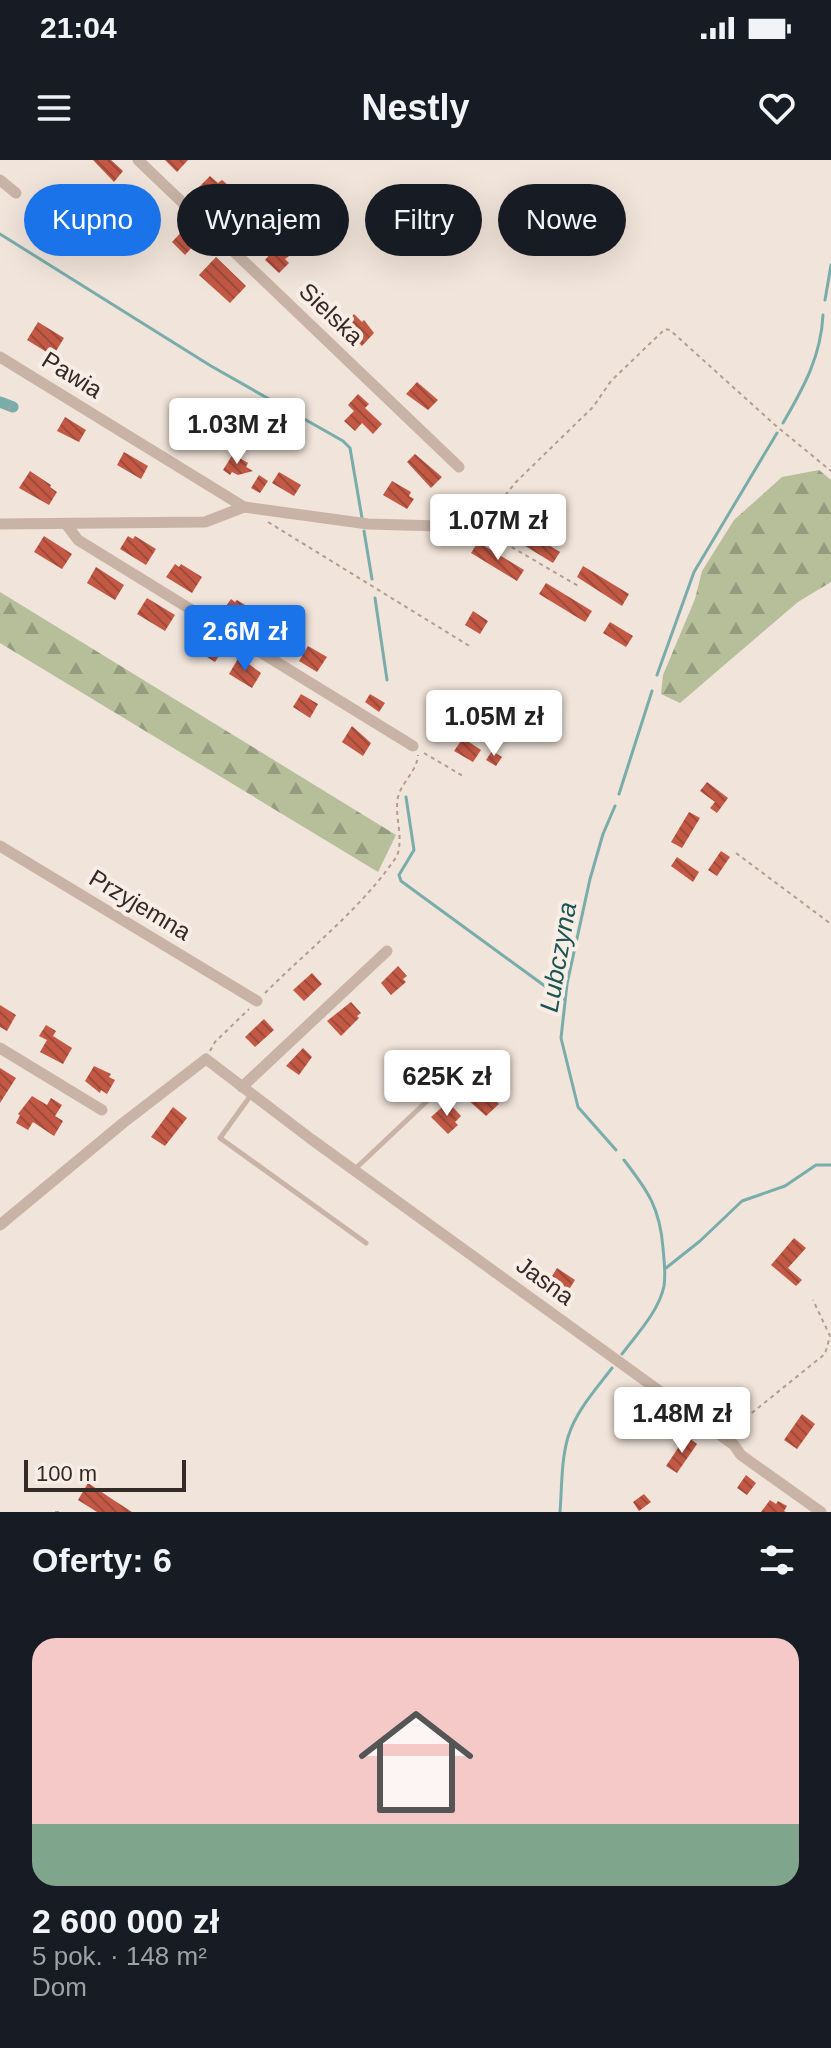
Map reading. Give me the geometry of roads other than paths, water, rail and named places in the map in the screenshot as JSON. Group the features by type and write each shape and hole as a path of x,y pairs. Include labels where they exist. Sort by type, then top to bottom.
{"street":[{"name":"Sielska","path":"138,160 459,467"},
{"path":"0,180 16,193"},
{"name":"Pawia","path":"0,357 244,507 368,524 475,527"},
{"name":"Pawia","path":"0,524 205,522 244,507"},
{"path":"66,524 78,540 413,746"},
{"name":"Przyjemna","path":"0,846 257,1001"},
{"path":"247,1090 387,951"},
{"path":"0,1048 102,1110"},
{"name":"Jasna","path":"0,1225 206,1059 821,1512"}],"lane":[{"path":"354,1170 478,1053"},
{"path":"247,1090 220,1138 366,1243"}],"waterway":[{"path":"0,234 211,366 343,441 350,448 362,518"},
{"name":"Lubczyna","path":"825,300 831,265"},
{"name":"Lubczyna","path":"783,423 810,371 819,344 823,315"},
{"path":"0,402 13,407"},
{"name":"Lubczyna","path":"657,675 694,572 777,433"},
{"path":"364,531 372,579"},
{"path":"375,598 387,680"},
{"name":"Lubczyna","path":"619,794 652,691"},
{"path":"406,797 414,850 399,875 401,881 564,1000"},
{"name":"Lubczyna","path":"615,806 590,879 567,984 561,1038 578,1107 616,1150"},
{"name":"Lubczyna","path":"622,1354 647,1322 661,1295 665,1277 656,1211 624,1160"},
{"path":"666,1268 742,1201 785,1186 816,1165 831,1165"},
{"name":"Lubczyna","path":"560,1512 568,1437 581,1409 612,1368"}]}
